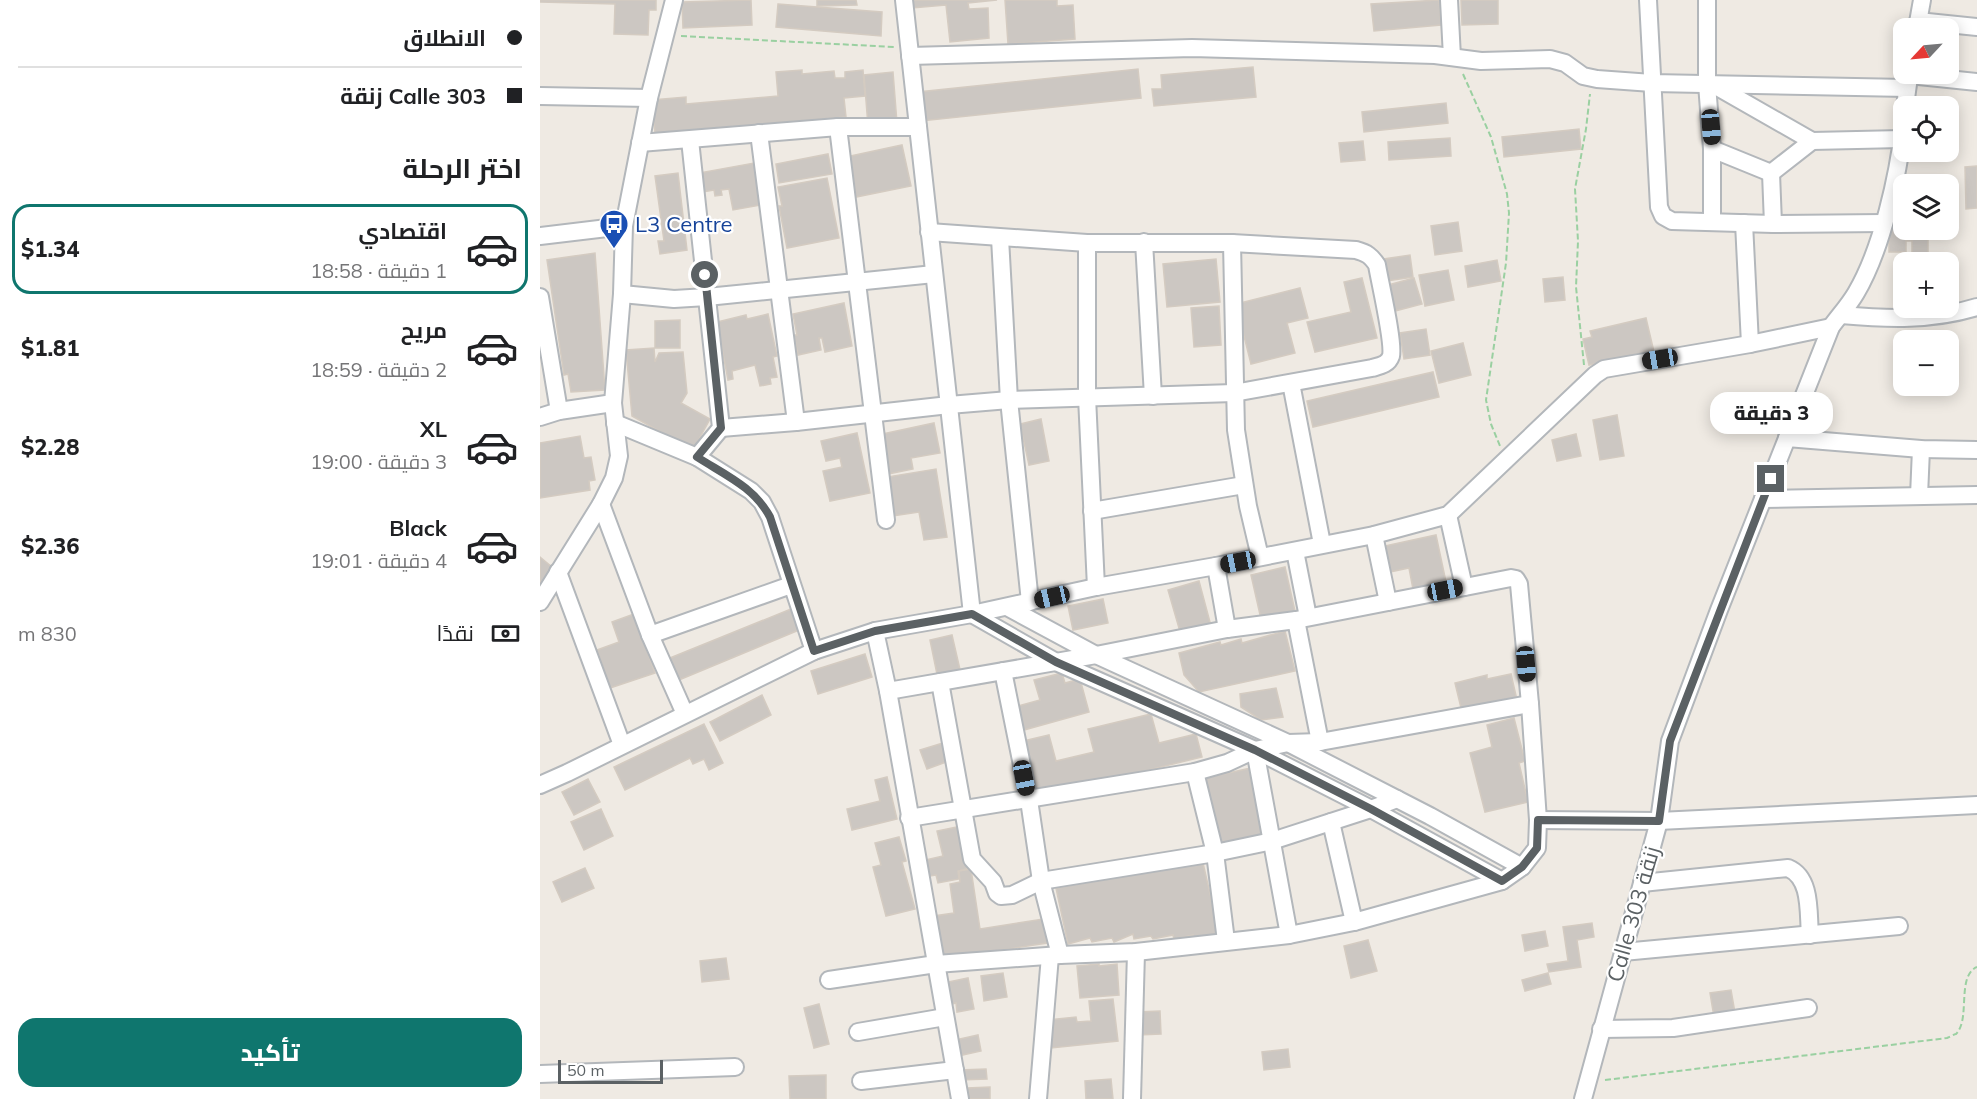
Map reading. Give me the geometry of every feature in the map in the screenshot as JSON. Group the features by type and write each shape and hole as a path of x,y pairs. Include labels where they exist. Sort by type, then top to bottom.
{"street":[{"path":"540,602 601,504 614,478 619,456 613,403 622,294 624,226 649,98 674,0"},
{"path":"904,0 972,614"},
{"path":"1449,0 1452,57"},
{"path":"1648,0 1661,212 1666,218 1672,221 1773,224 1884,223"},
{"path":"1707,0 1713,221"},
{"path":"1918,18 1922,0"},
{"path":"1959,26 1977,27"},
{"path":"910,52 1192,48 1452,57 1481,61 1550,59 1565,63 1583,76 1652,83 1710,84 1893,79"},
{"path":"1959,81 1977,82"},
{"path":"1710,84 1812,141"},
{"path":"540,96 649,98"},
{"path":"640,143 838,127 918,127"},
{"path":"838,127 886,520"},
{"path":"759,133 796,422"},
{"path":"1771,173 1812,141 1893,133"},
{"path":"690,140 721,428 697,457"},
{"path":"1712,149 1771,173"},
{"name":"Calle 303 زنقة","path":"1585,1091 1659,821 1670,741 1787,438 1836,321 1855,295 1864,277 1884,223 1897,162"},
{"path":"1771,173 1773,224"},
{"path":"1744,223 1750,344"},
{"path":"540,236 624,226"},
{"path":"721,428 873,415 1008,400 1234,393 1372,368 1386,363 1391,356 1391,343 1377,265 1371,257 1356,250 1232,243 1087,243 929,232"},
{"path":"1000,238 1008,400 1030,602"},
{"path":"1144,242 1153,396"},
{"path":"1087,243 1087,397 1096,587"},
{"path":"1232,243 1236,430 1244,484 1260,557"},
{"path":"622,294 674,298 707,297 934,274"},
{"path":"540,297 559,411"},
{"path":"540,785 814,651 875,631 1374,535 1448,515 1586,383 1597,373 1610,367 1750,344 1836,321 1945,315 1977,307"},
{"path":"1291,382 1322,544"},
{"path":"540,417 559,411 613,403"},
{"path":"615,423 697,457 751,491 762,502 770,517 814,651"},
{"path":"1787,438 1921,449 1977,450"},
{"path":"1920,496 1921,449"},
{"path":"1092,511 1244,484"},
{"path":"1762,499 1977,495"},
{"path":"601,504 650,635 685,714"},
{"path":"1448,515 1464,586"},
{"path":"1374,535 1388,602"},
{"path":"1294,550 1320,742"},
{"path":"1215,566 1227,629"},
{"path":"558,572 622,746"},
{"path":"829,980 936,964 1136,952 1289,935 1354,922 1502,881 1522,867 1537,848 1538,820 1530,704 1519,584 1516,579 1464,586 1302,619 1227,629 1096,655 888,691"},
{"path":"650,635 791,585"},
{"path":"1007,607 1096,655 1288,743 1522,867"},
{"path":"972,614 1056,662 1255,750 1371,809 1502,881"},
{"path":"875,631 888,691 960,1099"},
{"path":"1003,671 1029,800 1055,956 1038,1099"},
{"path":"940,682 972,859 993,882 1000,896 1006,896 1041,881 1215,853 1272,841 1397,799"},
{"path":"909,818 1195,772 1227,763 1255,750 1288,743 1320,742 1530,704"},
{"path":"1255,750 1289,935"},
{"path":"1195,772 1215,853 1226,941"},
{"path":"1538,820 1659,821 1977,805"},
{"path":"1331,822 1354,922"},
{"path":"1642,883 1788,868 1799,874 1805,886 1810,935"},
{"path":"1623,952 1899,926"},
{"path":"1132,1099 1136,952"},
{"path":"1601,1029 1673,1028 1808,1008"},
{"path":"858,1032 945,1017"},
{"path":"540,1074 735,1067"},
{"path":"861,1081 955,1070"}],"path":[{"path":"664,35 910,52"},
{"path":"1452,57 1483,117 1505,181 1507,194 1509,213 1506,263 1486,400 1491,424 1505,460"},
{"path":"1586,383 1576,287 1578,241 1575,189 1592,78"},
{"path":"1585,1091 1947,1038 1956,1034 1960,1025 1967,977 1973,968 1977,967"}],"building":[{"path":"540,0 656,0 656,10 649,10 648,35 614,34 615,4 540,2"},
{"path":"751,0 752,25 683,28 682,2"},
{"path":"817,0 856,0 857,5 817,6"},
{"path":"911,0 997,0 968,3 969,9 988,8 989,38 950,42 946,5 912,8"},
{"path":"1005,0 1057,0 1057,6 1073,5 1075,39 1008,44"},
{"path":"1439,0 1441,25 1374,31 1371,4"},
{"path":"1461,0 1498,0 1498,24 1462,25"},
{"path":"778,4 882,12 881,36 776,27"},
{"path":"1253,67 1256,97 1154,106 1152,89 1162,89 1161,75"},
{"path":"1138,69 1141,98 921,121 918,92"},
{"path":"802,70 802,74 834,71 835,78 845,78 845,72 863,70 865,96 844,98 846,117 655,133 652,100 686,97 686,104 778,96 776,72"},
{"path":"893,72 897,123 868,126 864,75"},
{"path":"1446,103 1448,123 1364,132 1362,112"},
{"path":"1579,129 1581,149 1504,157 1502,137"},
{"path":"1450,138 1451,156 1389,160 1388,142"},
{"path":"1363,141 1365,160 1341,162 1339,143"},
{"path":"902,145 911,186 856,197 850,156"},
{"path":"828,154 832,174 779,183 776,164"},
{"path":"754,163 761,205 733,210 729,189 721,190 722,195 715,196 714,190 703,192 699,173"},
{"path":"1977,166 1977,208 1966,209 1965,167"},
{"path":"678,173 687,250 660,254 658,241 664,241 655,176"},
{"path":"827,178 839,238 787,248 778,187"},
{"path":"1889,219 1893,219 1893,240 1928,240 1928,252 1912,252 1912,241 1906,241 1906,252 1889,252"},
{"path":"1458,222 1462,251 1435,255 1431,226"},
{"path":"595,253 605,390 571,392 568,374 564,375 547,260"},
{"path":"1410,255 1413,277 1387,281 1384,259"},
{"path":"1216,259 1220,302 1167,307 1163,264"},
{"path":"1497,260 1501,281 1468,287 1465,266"},
{"path":"1448,270 1454,300 1425,306 1419,275"},
{"path":"1563,277 1565,300 1545,302 1543,279"},
{"path":"1362,278 1377,338 1315,352 1307,322 1351,312 1344,282"},
{"path":"1414,278 1422,304 1395,311 1388,285"},
{"path":"1300,288 1308,318 1287,323 1295,353 1251,364 1236,304"},
{"path":"844,303 852,346 825,352 822,338 819,338 821,350 798,355 793,314"},
{"path":"1219,306 1221,345 1194,347 1191,308"},
{"path":"768,314 777,356 773,357 777,377 770,378 771,384 760,386 755,365 732,371 733,379 728,380 717,322 746,315 747,319"},
{"path":"1646,318 1654,352 1589,365 1583,339 1592,337 1590,331"},
{"path":"680,320 680,348 655,348 655,321"},
{"path":"1426,329 1430,355 1404,359 1400,333"},
{"path":"1463,343 1471,375 1439,383 1431,351"},
{"path":"654,348 655,362 659,353 683,352 687,393 681,403 710,419 693,450 632,416 626,350"},
{"path":"1433,372 1439,397 1313,427 1307,401"},
{"path":"1617,415 1624,456 1600,460 1593,420"},
{"path":"1041,419 1049,461 1029,465 1020,424"},
{"path":"934,423 940,453 911,458 913,469 888,474 882,434"},
{"path":"857,433 870,493 830,501 823,471 842,467 840,458 826,461 821,441"},
{"path":"1576,434 1581,456 1557,461 1552,440"},
{"path":"580,436 584,458 591,457 595,480 589,481 590,490 540,498 540,443"},
{"path":"936,469 947,537 924,540 919,512 893,516 887,477"},
{"path":"1436,535 1446,582 1413,589 1409,568 1385,573 1380,547"},
{"path":"540,557 558,572 540,588"},
{"path":"1285,567 1295,611 1261,619 1251,575"},
{"path":"1199,581 1211,626 1181,635 1168,590"},
{"path":"1103,599 1108,623 1073,630 1068,606"},
{"path":"791,609 799,630 679,680 670,658"},
{"path":"634,614 655,673 610,688 597,650 619,642 612,622"},
{"path":"1285,631 1295,671 1199,692 1184,675 1179,653 1220,642 1221,645 1241,639 1242,643"},
{"path":"952,635 961,674 938,679 930,640"},
{"path":"865,654 872,677 818,694 811,671"},
{"path":"1062,673 1065,683 1080,679 1089,712 1024,730 1018,706 1040,700 1034,680"},
{"path":"1511,674 1517,700 1462,712 1455,683 1487,675 1487,679"},
{"path":"1276,688 1283,717 1261,720 1241,707 1240,694"},
{"path":"762,695 771,715 720,741 710,722"},
{"path":"1151,714 1159,743 1196,734 1202,757 1037,797 1023,741 1049,735 1056,761 1094,752 1088,729"},
{"path":"1514,718 1525,761 1519,763 1528,802 1485,812 1470,753 1492,747 1487,725"},
{"path":"704,724 723,763 709,770 704,759 693,764 690,758 625,790 614,767"},
{"path":"943,743 949,761 927,769 920,750"},
{"path":"1251,768 1266,834 1216,845 1201,779"},
{"path":"887,777 897,819 852,830 847,809 880,801 875,780"},
{"path":"588,779 600,802 574,815 562,792"},
{"path":"601,809 613,836 584,850 571,822"},
{"path":"962,826 970,868 958,871 959,879 938,883 936,875 924,877 921,861 943,856 937,831"},
{"path":"899,837 906,861 902,862 915,909 886,916 873,867 881,865 875,843"},
{"path":"1203,863 1219,933 1193,939 1193,935 1174,939 1173,935 1153,939 1151,936 1134,939 1133,934 1114,942 1112,938 1092,942 1090,938 1068,944 1056,888"},
{"path":"585,868 594,888 562,902 553,882"},
{"path":"971,869 980,929 1043,919 1047,943 942,959 934,916 954,913 950,884 960,882 959,871"},
{"path":"1592,923 1594,937 1577,940 1581,967 1549,972 1547,964 1568,961 1563,927"},
{"path":"1545,931 1548,946 1525,951 1522,935"},
{"path":"1368,940 1377,971 1351,978 1344,946"},
{"path":"726,958 729,979 702,982 700,961"},
{"path":"1099,964 1099,966 1117,964 1119,995 1080,998 1077,966"},
{"path":"1003,973 1007,997 984,1001 981,976"},
{"path":"1548,973 1551,984 1525,991 1522,980"},
{"path":"968,978 974,1009 957,1012 956,1003 952,1004 948,982"},
{"path":"1731,990 1735,1013 1714,1017 1710,993"},
{"path":"1113,999 1118,1041 1051,1048 1048,1020 1076,1017 1077,1022 1091,1021 1089,1001"},
{"path":"819,1004 829,1044 814,1048 804,1008"},
{"path":"1160,1011 1161,1034 1138,1035 1137,1012"},
{"path":"978,1035 981,1051 958,1056 955,1040"},
{"path":"1288,1049 1290,1067 1264,1070 1262,1052"},
{"path":"986,1069 987,1079 960,1080 959,1070"},
{"path":"826,1075 826,1099 790,1099 789,1076"},
{"path":"1111,1079 1113,1099 1086,1099 1085,1081"},
{"path":"990,1087 990,1099 967,1099 967,1088"}],"place":[{"name":"L3 Centre","path":"614,250"}],"route":[{"path":"705,275 721,428 697,457 751,491 762,502 770,517 814,651 875,631 972,614 1056,662 1255,750 1371,809 1502,881 1522,867 1537,848 1538,820 1659,821 1670,741 1771,479"}]}
